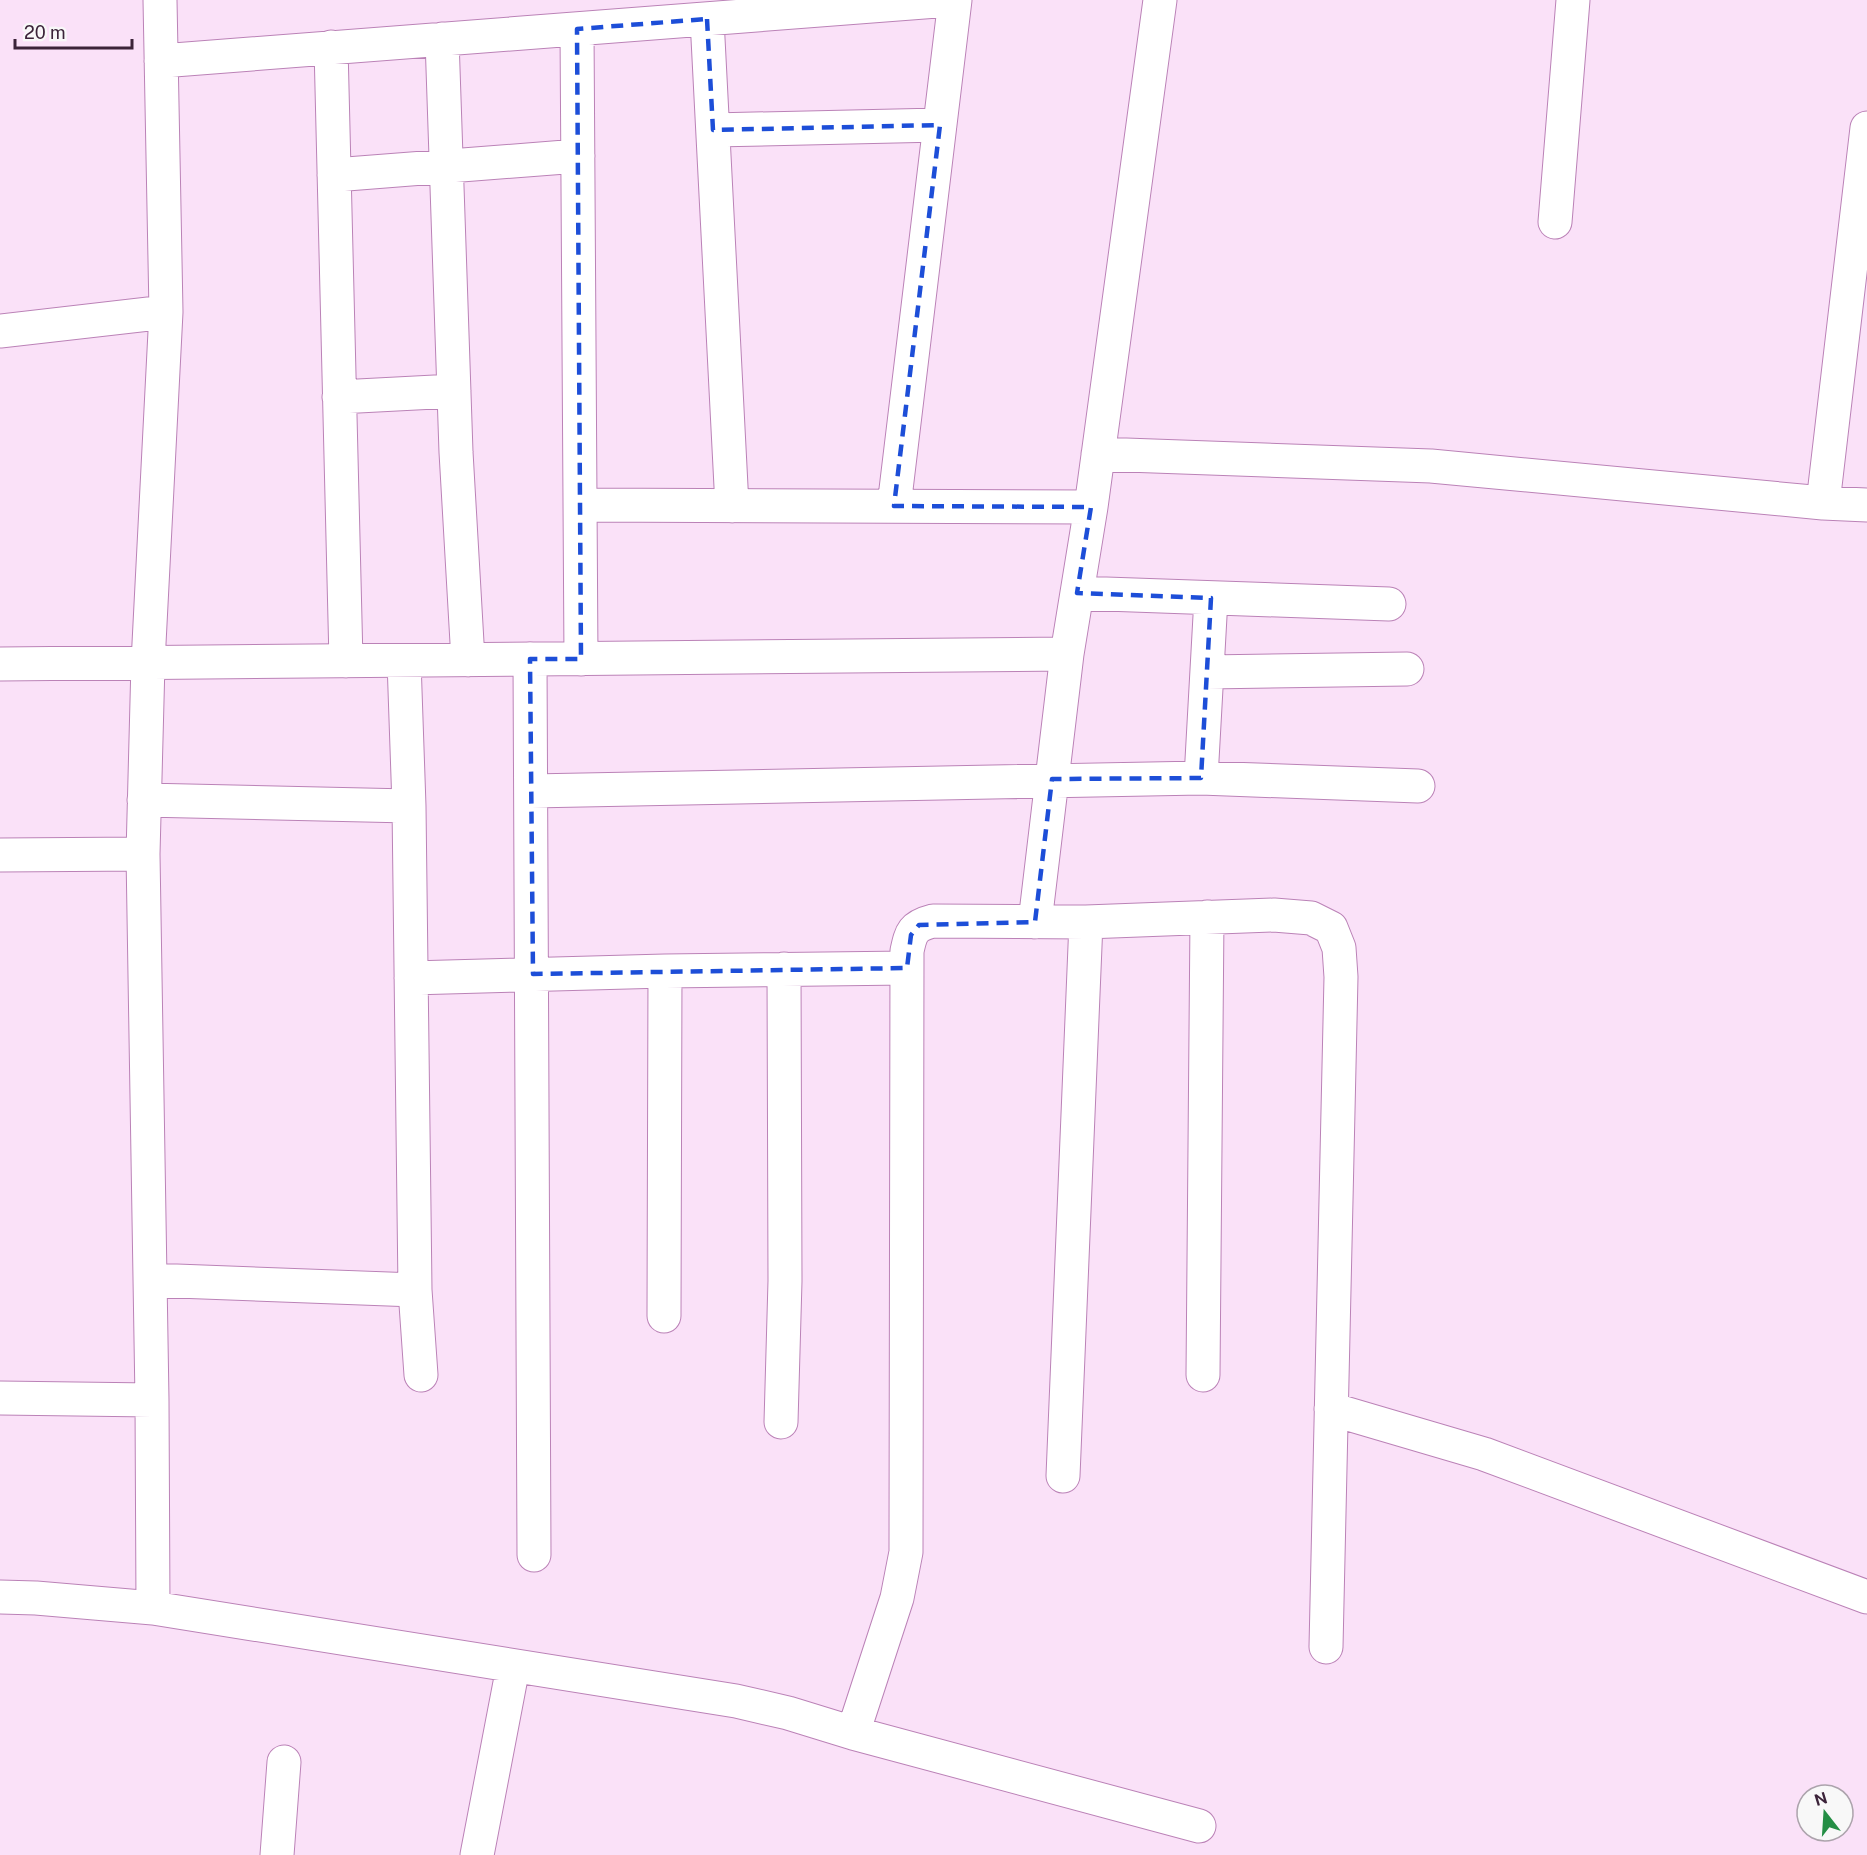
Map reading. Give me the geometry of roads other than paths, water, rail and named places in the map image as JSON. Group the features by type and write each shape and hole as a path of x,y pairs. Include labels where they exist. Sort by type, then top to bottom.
{"street":[{"path":"153,1608 143,854 148,663 166,312 160,0"},
{"path":"161,61 950,0"},
{"path":"894,506 956,0"},
{"path":"1035,922 1067,654 1091,507 1160,0"},
{"path":"1555,222 1573,0"},
{"path":"707,19 732,506"},
{"path":"577,29 581,658"},
{"path":"442,39 454,391 468,660"},
{"path":"331,47 346,661"},
{"path":"713,130 940,125"},
{"path":"1823,503 1867,128"},
{"path":"334,176 578,156"},
{"path":"0,331 166,312"},
{"path":"339,398 454,391"},
{"path":"1098,454 1431,466 1823,503 1867,505"},
{"path":"580,505 1091,507"},
{"path":"1077,593 1389,604"},
{"path":"1201,778 1211,598"},
{"path":"0,664 1067,654"},
{"path":"530,659 534,1555"},
{"path":"404,661 409,806 415,1290 421,1375"},
{"path":"1207,672 1407,669"},
{"path":"531,791 1052,779 1201,778 1418,786"},
{"path":"144,800 409,806"},
{"path":"0,855 143,854"},
{"path":"853,1733 897,1598 906,1552 907,968 910,935 919,925 933,921 1086,922 1274,915 1311,918 1330,928 1339,948 1341,977 1326,1647"},
{"path":"1203,1375 1207,917"},
{"path":"1063,1476 1086,922"},
{"path":"411,978 665,971 907,968"},
{"path":"781,1422 785,1281 784,969"},
{"path":"664,1316 665,971"},
{"path":"150,1280 415,1290"},
{"path":"0,1398 152,1400"},
{"path":"1331,1409 1484,1454 1867,1597"},
{"path":"0,1597 153,1608 736,1701 788,1713 853,1733 1199,1826"},
{"path":"477,1855 513,1666"},
{"path":"277,1855 284,1762"}]}
